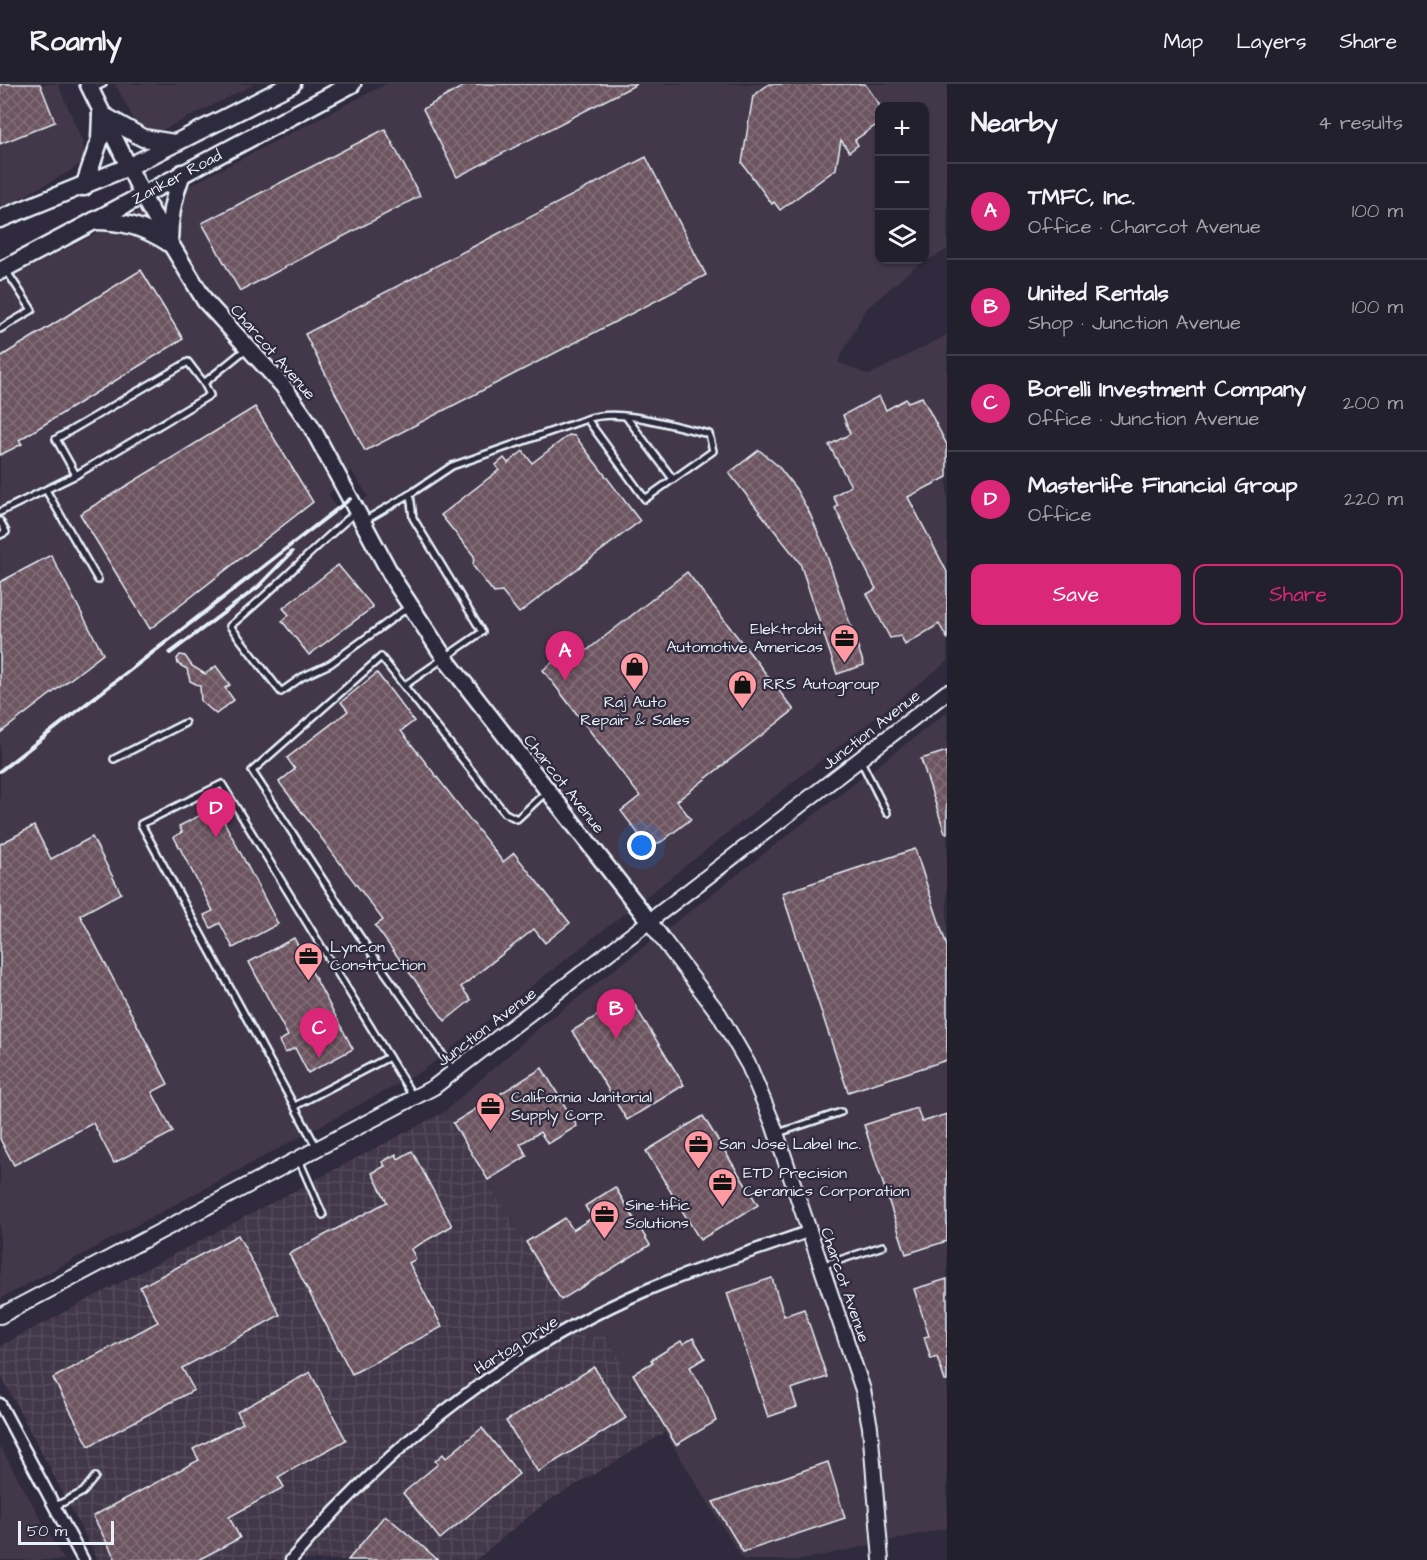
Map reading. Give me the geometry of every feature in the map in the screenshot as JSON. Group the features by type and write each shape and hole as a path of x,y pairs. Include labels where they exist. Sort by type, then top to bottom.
{"main road":[{"name":"Zanker Road","path":"0,219 84,187 128,167 292,84"},
{"name":"Zanker Road","path":"2,269 351,84"},
{"name":"Charcot Avenue","path":"94,86 101,114 128,167 169,243 205,301 283,386 311,426 410,606 444,657 649,921"},
{"path":"84,187 100,139 101,114 136,135 174,143"},
{"path":"169,243 169,220 182,173"},
{"path":"91,221 120,221 146,228 169,243"}],"street":[{"name":"Junction Avenue","path":"0,1316 415,1099 455,1072 947,692"},
{"name":"Charcot Avenue","path":"649,921 719,1014 749,1066 776,1133 807,1232 862,1390 870,1427 881,1560"},
{"name":"Hartog Drive","path":"291,1560 368,1475 433,1418 510,1363 647,1290 807,1232"},
{"path":"0,1404 83,1560"}],"lane":[{"path":"0,329 32,310 2,269"},
{"path":"204,383 248,348"},
{"path":"0,513 76,475 210,395 188,362 56,439 76,475"},
{"path":"410,606 330,664 302,677 281,692 230,626 267,595 327,537 360,517 410,494 452,466 587,419 596,416 627,418 710,434 713,452 645,499 587,419"},
{"path":"627,418 673,479"},
{"path":"46,490 98,580"},
{"path":"405,685 482,632 413,518 410,494"},
{"path":"0,521 6,532 0,535"},
{"path":"455,1072 361,938 252,771 381,657 506,813 516,819 547,792"},
{"path":"114,759 185,723"},
{"path":"860,759 887,813"},
{"path":"318,1150 295,1106 286,1095 141,824 222,784 415,1099"},
{"path":"295,1106 389,1057"},
{"path":"776,1133 841,1112"},
{"path":"299,1160 323,1215"},
{"path":"819,1266 883,1246"},
{"path":"54,1507 83,1492 95,1477"}],"shaded area":[{"path":"0,84 58,84 83,143 84,153 80,164 69,172 0,209"},
{"path":"115,84 255,84 167,128 156,131 145,129 134,120"},
{"path":"386,84 947,84 947,250 929,260 929,102 875,102 875,264 921,264 865,310 838,362 869,375 947,335 947,662 424,1070 0,1299 0,283","holes":["351,470 368,496 341,519 329,494"]},
{"path":"947,712 947,1528 802,1560 743,1560 604,1333 586,1341 444,1112 540,1027"},
{"path":"444,1112 586,1341 603,1332 666,1432 545,1503 476,1560 98,1560 0,1374 0,1346"},
{"path":"0,1446 64,1560 0,1560"}],"building":[{"path":"0,84 40,84 55,122 0,144"},
{"path":"467,84 637,84 457,177 423,109"},
{"path":"769,84 865,84 878,102 875,102 875,126 855,140 858,145 849,152 841,140 836,169 780,210 774,202 772,204 742,163 753,96"},
{"path":"385,129 420,196 240,291 202,223"},
{"path":"646,157 706,275 365,451 305,334"},
{"path":"141,270 183,339 19,440 22,444 0,455 0,357"},
{"path":"879,396 886,410 906,399 908,402 922,397 947,445 947,477 908,497 947,572 947,638 939,624 905,645 901,636 890,638 867,594 876,589 835,508 838,506 833,496 851,486 829,445 850,434 843,415"},
{"path":"255,407 313,502 150,629 80,514"},
{"path":"569,435 575,436 640,521 519,613 502,592 494,593 473,566 474,556 441,515 499,470 496,465 504,458 508,463 523,451 532,463"},
{"path":"759,450 778,466 796,489 810,514 823,544 864,665 837,674 800,563 729,473"},
{"path":"51,555 103,654 0,733 0,582"},
{"path":"338,565 373,607 309,655 282,621 289,615 283,608"},
{"path":"687,572 794,710 677,801 691,819 661,842 652,845 643,840 621,811 640,796 543,670 564,653 571,663"},
{"path":"180,655 185,656 192,666 205,674 216,666 230,685 225,688 234,700 216,714 201,701 200,686 190,681 187,669 178,664 177,659"},
{"path":"377,673 414,721 401,731 503,862 514,853 570,923 545,943 534,929 461,987 471,1000 445,1021 375,926 383,920 279,782 295,769 287,758 348,711 341,702"},
{"path":"947,751 947,833 945,833 921,759"},
{"path":"219,812 278,924 233,948 220,923 211,928 204,915 213,911 174,837 182,832 179,826 203,814 205,820"},
{"path":"34,826 51,859 92,837 121,893 80,915 168,1084 152,1092 173,1132 114,1163 93,1123 14,1165 0,1139 0,844"},
{"path":"915,849 947,946 947,1060 848,1092 782,893"},
{"path":"294,938 353,1049 308,1073 295,1048 285,1053 279,1041 288,1036 249,962"},
{"path":"629,996 684,1085 627,1120 572,1031"},
{"path":"542,1068 577,1126 548,1144 540,1132 520,1144 527,1156 488,1180 453,1123"},
{"path":"917,1108 922,1122 947,1114 947,1241 906,1254 864,1125"},
{"path":"703,1116 758,1205 700,1240 646,1151"},
{"path":"412,1151 452,1226 411,1249 416,1259 409,1263 442,1327 352,1374 289,1254 387,1202 372,1173 385,1166 382,1162 396,1154 398,1159"},
{"path":"615,1187 650,1245 561,1300 526,1242 565,1218 573,1230 592,1218 585,1206"},
{"path":"238,1235 280,1315 182,1368 194,1390 89,1446 53,1378 158,1322 140,1287"},
{"path":"772,1278 784,1316 804,1309 827,1377 791,1389 797,1407 768,1417 727,1293"},
{"path":"947,1279 947,1381 945,1381 937,1357 931,1359 924,1337 929,1336 914,1289"},
{"path":"693,1338 705,1358 690,1367 707,1396 716,1421 676,1445 633,1374 681,1341 683,1344"},
{"path":"594,1367 626,1418 538,1472 506,1421"},
{"path":"310,1372 346,1440 278,1477 284,1487 229,1517 240,1538 198,1560 116,1560 93,1516 199,1460 193,1449 243,1423 237,1412"},
{"path":"482,1428 519,1474 440,1539 403,1493 438,1464 435,1461 443,1454 446,1458"},
{"path":"828,1462 845,1518 743,1552 713,1502"},
{"path":"385,1515 422,1546 438,1560 348,1560"}],"railway":[{"path":"0,771 350,499"},
{"path":"170,653 258,587 292,552"}],"place":[{"name":"Elektrobit Automotive Americas","path":"844,664"},
{"name":"TMFC, Inc.","path":"565,681"},
{"name":"Raj Auto Repair & Sales","path":"635,692"},
{"name":"RRS Autogroup","path":"742,710"},
{"name":"Masterlife Financial Group","path":"216,838"},
{"name":"Lyncon Construction","path":"309,982"},
{"name":"United Rentals","path":"616,1039"},
{"name":"Borelli Investment Company","path":"319,1058"},
{"name":"California Janitorial Supply Corp.","path":"490,1132"},
{"name":"San Jose Label Inc.","path":"698,1170"},
{"name":"ETD Precision Ceramics Corporation","path":"722,1208"},
{"name":"Sine-tific Solutions","path":"604,1240"}]}
